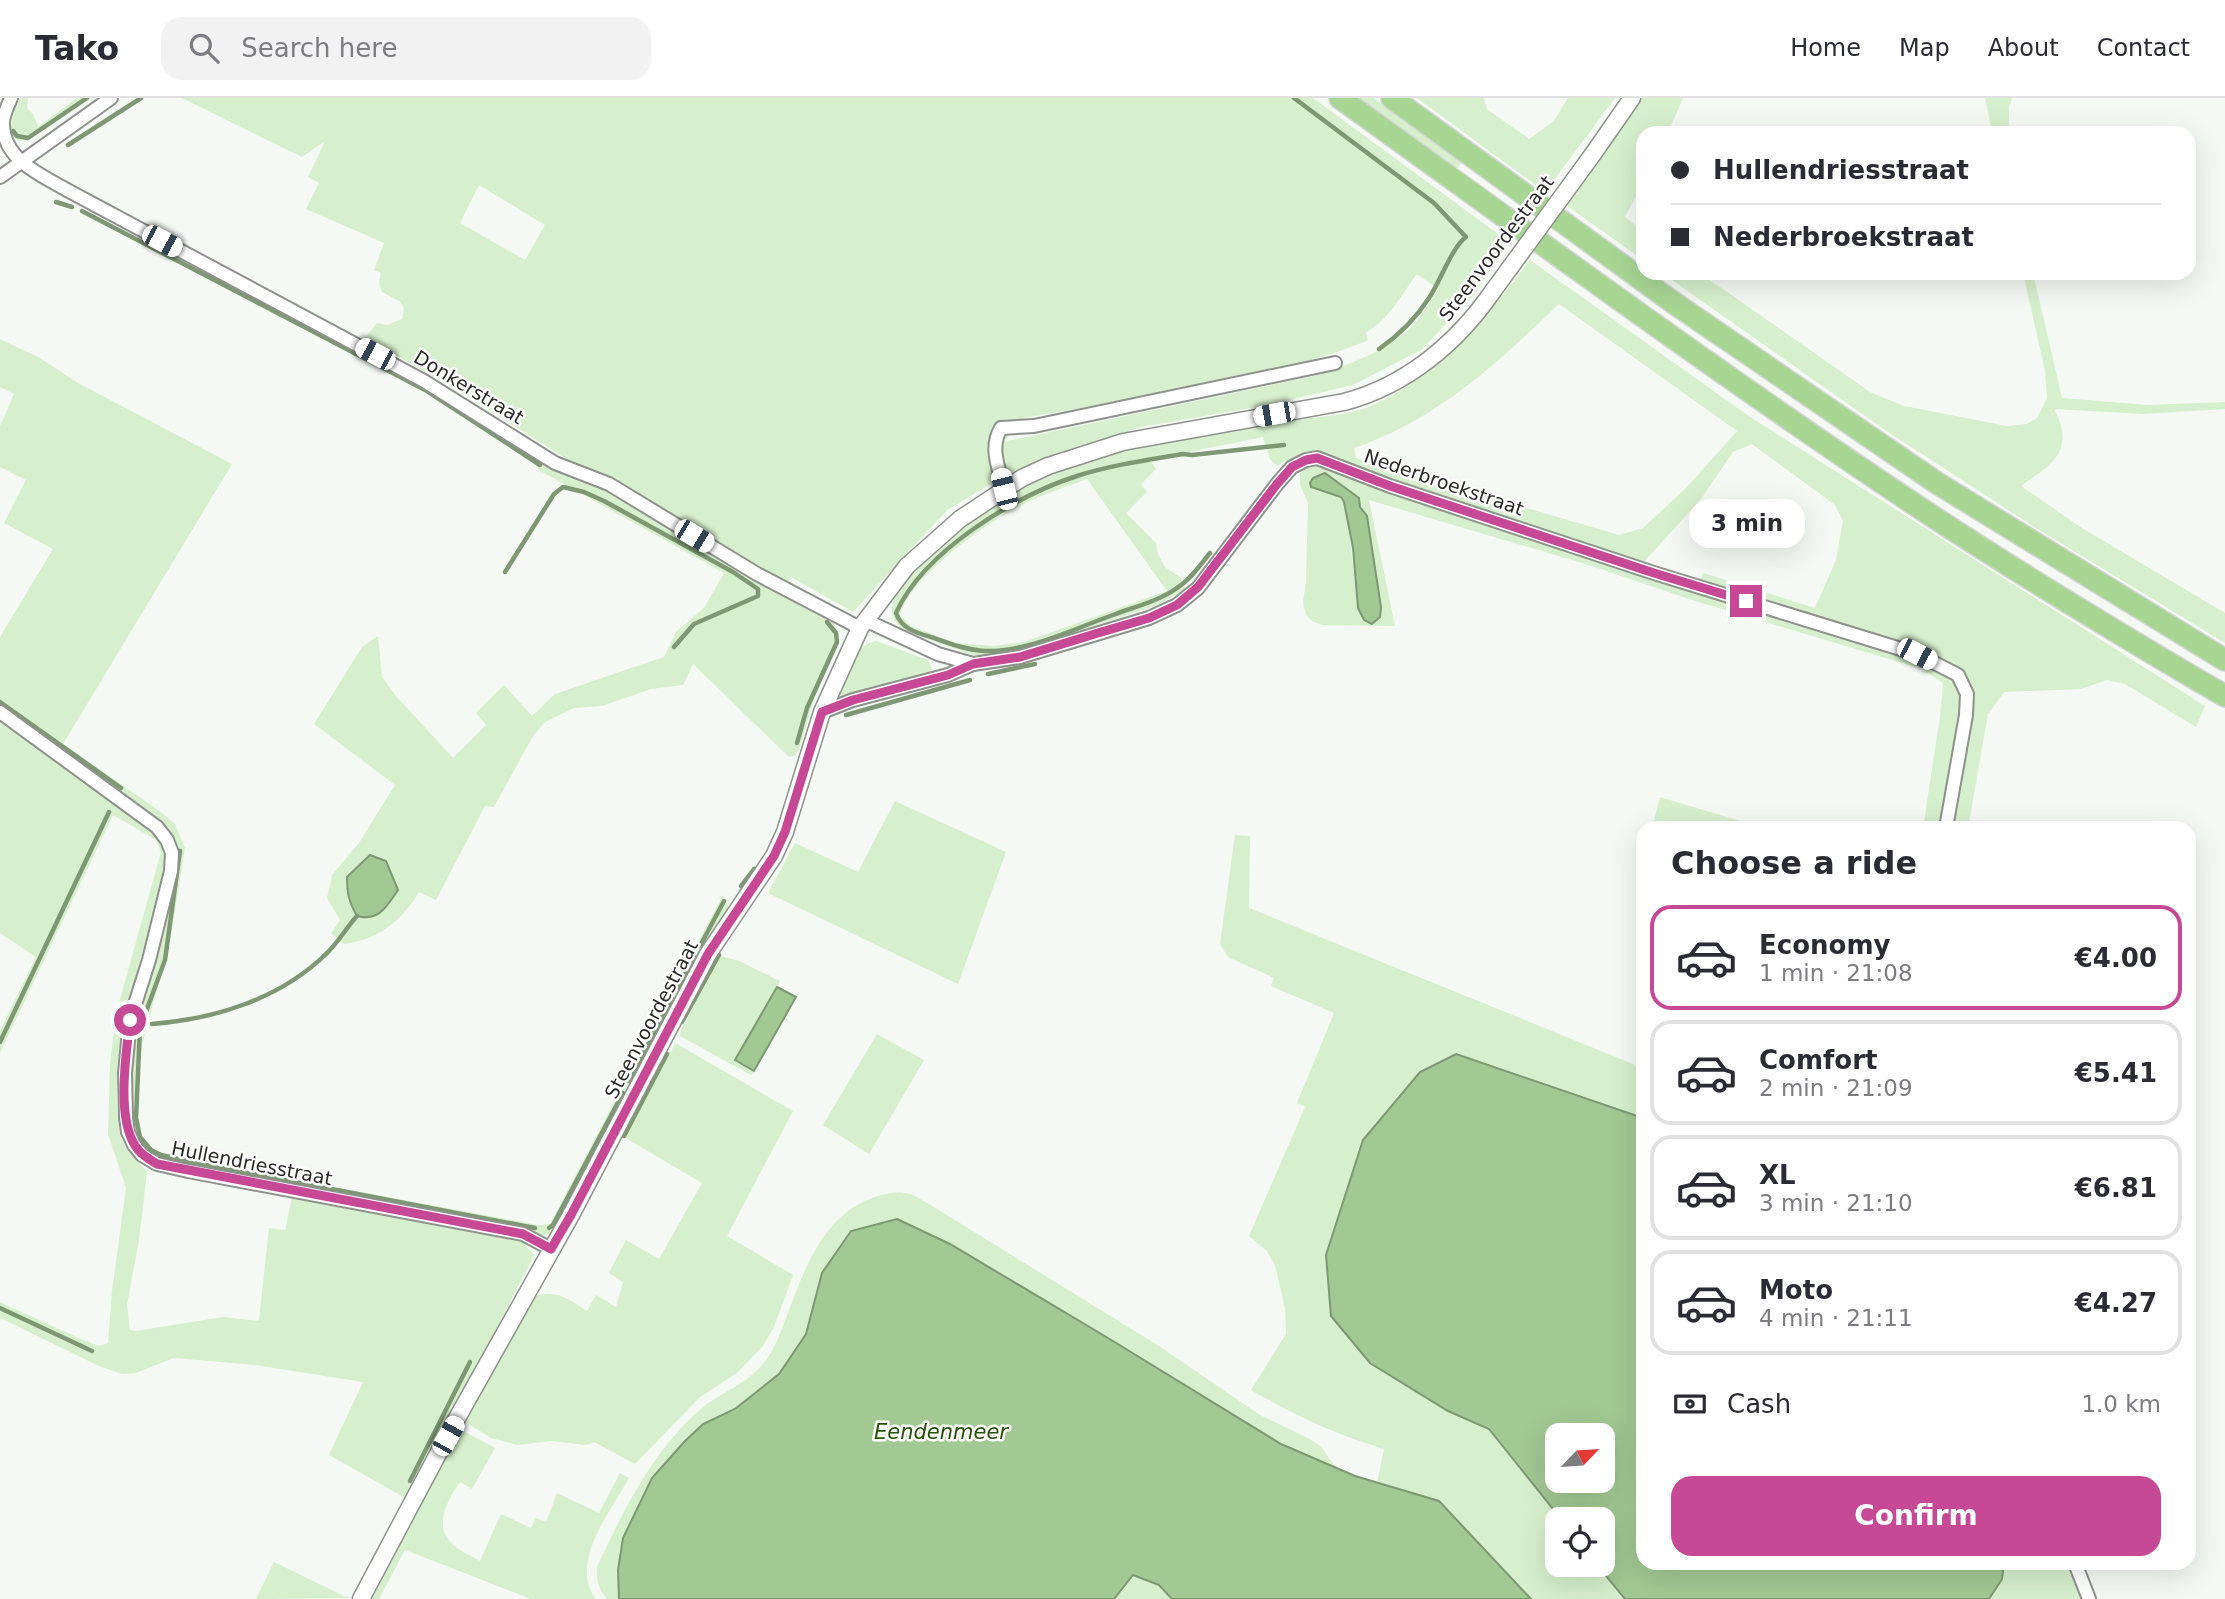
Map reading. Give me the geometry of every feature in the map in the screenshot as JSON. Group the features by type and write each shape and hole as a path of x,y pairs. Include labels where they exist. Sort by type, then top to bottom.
{"highway":[{"path":"1340,98 1814,437 2100,622 2225,696"},
{"path":"1392,98 1636,275"},
{"path":"1642,280 1871,439 2225,660"}],"street":[{"path":"11,98 2,124 7,142 20,162"},
{"path":"0,177 111,98"},
{"name":"Steenvoordestraat","path":"361,1599 571,1215 708,954 774,856 785,832 822,712 862,624 907,566 929,544 1004,489 1048,466 1123,442 1344,402 1371,394 1393,383 1436,354 1473,318 1632,98"},
{"name":"Donkerstraat","path":"20,162 67,190 424,381 555,463 609,484 757,574 862,624 938,654 973,664"},
{"path":"1004,489 993,447 1001,428 1034,426 1335,363"},
{"name":"Nederbroekstraat","path":"822,712 853,700 948,675 973,664 1020,657 1149,618 1177,605 1198,587 1292,467 1317,458 1390,486 1654,573 1917,654 1958,675 1967,694 1966,715 1947,821"},
{"name":"Hullendriesstraat","path":"0,712 157,827 167,839 172,852 171,871 149,960 130,1020 127,1046 126,1118 134,1145 142,1155 157,1164 188,1171 523,1234 551,1249"},
{"path":"2078,1570 2089,1599"}],"shaded area":[{"path":"20,98 28,98 27,108 33,114 38,127 77,98 90,98 35,136 18,141 11,131 13,115"},
{"path":"182,98 1313,98 1509,242 1474,295 1421,350 1353,385 1268,405 1141,427 1076,447 999,479 947,510 853,612 791,577 783,595 833,623 837,630 837,644 813,702 795,756 789,757 693,664 683,685 651,689 602,706 574,708 545,722 533,736 494,807 485,806 436,900 419,892 405,912 387,928 366,939 343,944 331,933 340,920 327,898 332,875 359,843 395,785 314,724 362,647 378,636 382,677 453,758 486,725 476,713 504,685 532,716 555,694 664,657 676,632 704,608 724,573 537,469 542,462 563,474 570,461 452,387 365,338 377,323 387,325 402,319 404,310 401,302 382,292 379,282 381,273 374,270 384,243 306,209 319,183 308,177 325,141 302,157","holes":["479,185 545,225 525,260 460,223","1417,274 1438,289 1416,322 1405,332 1381,349 1356,361 1314,376 1003,442 1023,418 1257,373 1350,347 1368,340 1366,332 1381,321","347,877 398,890 384,909 348,902"]},
{"path":"1358,98 1374,98 1462,162 1456,170"},
{"path":"1417,98 1484,98 1487,109 1529,139 1554,121 1568,98 1615,98 1545,192"},
{"path":"1641,98 1683,98 1671,126 1636,126 1636,196 1625,217 1636,226 1636,255 1566,205 1606,152"},
{"path":"1985,98 2012,98 2009,126 1991,126"},
{"path":"1530,260 1750,417 2205,706 2196,727 2125,684 2107,680 2081,689 2004,692 1988,714 1969,821 1924,821 1943,683 1922,669 1369,500 1395,626 1322,625 1306,615 1303,602 1308,503 1300,485 1300,474 1314,466 1332,468 1698,591 1703,573 1815,608 1836,560 1843,521 1835,505 1752,444 1733,452 1701,499 1643,563 1325,456 1306,454 1277,466 1270,459 1263,437 1150,460 1156,469 1141,484 1147,492 1126,513 1156,543 1165,567 1181,578 1185,589 1160,604 1034,646 996,655 972,655 903,630 893,616 895,596 914,569 960,530 1025,486 1092,459 1151,444 1361,410 1395,394 1418,379 1478,324","holes":["1559,304 1737,431 1687,487 1643,528 1619,535 1356,458 1354,448 1413,422 1439,406 1489,368","1325,473 1359,498 1358,608 1347,514 1344,502","1087,479 1167,591 1024,642 994,646 956,643 911,626 900,615 919,584 970,537 1022,505"]},
{"path":"1672,280 1710,280 1870,392 1904,406 2007,426 2027,424 2037,418 2047,398 2045,371 2025,280 2035,280 2062,398 2148,405 2225,402 2225,409 2143,414 2054,409 2060,423 2061,446 2051,463 2021,486 2082,528 2225,613 2225,643 2036,528 1885,430"},
{"path":"0,339 40,358 78,383 232,464 63,744 0,700 0,637 53,549 4,523 26,480 0,467 0,426 14,394 0,387"},
{"path":"876,641 928,660 932,668 929,673 836,696 855,655 867,644"},
{"path":"0,721 150,828 163,846 163,881 124,1019 118,1065 120,1134 127,1149 147,1171 139,1240 127,1305 130,1330 223,1317 259,1321 269,1228 285,1230 292,1198 522,1241 534,1255 407,1499 329,1455 363,1382 255,1365 174,1358 136,1373 122,1374 99,1366 0,1318 0,1302 99,1346 108,1343 126,1188 108,1134 110,1062 117,1010 161,852 156,840 113,815 0,1053 0,1031 36,957 0,933"},
{"path":"63,744 161,812 175,824 185,848 169,947 139,1055 137,1119 143,1139 153,1151 180,1159 539,1225 550,1224 723,895 729,908 704,948 552,1234 542,1236 162,1162 146,1151 133,1126 129,1080 133,1033 175,847 58,750"},
{"path":"1660,797 1740,821 1654,821"},
{"path":"895,801 1006,852 958,984 768,893 795,843 858,872"},
{"path":"1235,835 1250,836 1249,908 1636,1065 1636,1116 1456,1054 1331,1316 1370,1363 1448,1411 1489,1429 1551,1507 1545,1507 1545,1577 1607,1577 1625,1599 1531,1599 1439,1501 1377,1483 1384,1449 1316,1424 1251,1390 1286,1334 1285,1308 1275,1265 1267,1251 1249,1236 1305,1107 1297,1103 1334,1013 1271,986 1274,978 1228,957 1220,944"},
{"path":"721,956 739,961 780,981 736,1060 754,1071 751,1075 680,1036"},
{"path":"877,1034 924,1060 869,1154 823,1125"},
{"path":"675,1043 793,1111 727,1236 793,1275 774,1327 762,1347 737,1373 700,1397 635,1464 594,1442 586,1445 551,1441 517,1445 491,1438 464,1421 532,1298 554,1294 587,1311 596,1295 616,1307 623,1282 609,1273 626,1240 659,1259 702,1183 620,1137 663,1053 671,1052"},
{"path":"899,1192 911,1194 929,1204 1159,1346 1260,1415 1310,1439 1321,1447 1337,1469 1281,1444 950,1244 897,1219 822,1273 806,1334 779,1374 735,1409 703,1424 623,1538 618,1570 619,1599 607,1599 599,1584 597,1567 630,1501 656,1459 688,1421 706,1405 756,1372 767,1359 814,1252 840,1218 856,1206 876,1197"},
{"path":"460,1429 495,1448 472,1489 460,1482 451,1496 443,1520 443,1528 451,1543 480,1561 501,1514 531,1528 536,1518 546,1522 557,1493 599,1513 620,1473 629,1478 603,1521 589,1554 589,1585 596,1599 531,1599 405,1550 379,1599 370,1599"},
{"path":"274,1562 348,1598 256,1599"},
{"path":"2003,1570 2071,1570 2082,1599 1989,1599 2002,1579"},
{"path":"1133,1575 1159,1585 1172,1599 1114,1599"}],"water":[{"path":"1325,473 1359,498 1360,507 1367,516 1381,607 1380,617 1372,624 1364,620 1358,608 1353,548 1344,502 1341,497 1311,487 1313,478"},
{"path":"370,855 386,861 398,890 377,915 357,916 348,893 347,877"},
{"path":"777,987 796,997 754,1071 735,1060"},
{"path":"1456,1054 1636,1116 1636,1570 2003,1570 2002,1579 1989,1599 1625,1599 1607,1577 1615,1577 1615,1507 1551,1507 1489,1429 1448,1411 1370,1363 1331,1316 1326,1255 1363,1140 1420,1072"},
{"name":"Eendenmeer","path":"897,1219 950,1244 1281,1444 1355,1476 1439,1501 1531,1599 1172,1599 1159,1585 1133,1575 1114,1599 619,1599 618,1570 623,1538 652,1478 703,1424 735,1409 779,1374 806,1334 822,1273 851,1231"}],"waterway":[{"path":"13,131 17,136 28,138 87,98"},
{"path":"68,145 141,98"},
{"path":"1294,98 1434,203 1466,237 1456,248 1418,313 1379,349"},
{"path":"56,202 72,207"},
{"path":"82,211 427,391 540,465"},
{"path":"1210,553 1187,580 1162,597 1050,639 1018,648 985,651 959,646 911,630 902,623 896,613 909,590 927,568 949,548 1000,512 1053,485 1090,472 1183,454 1284,445"},
{"path":"505,572 554,494 563,487 584,492 733,572 758,589 758,596 694,624 674,647"},
{"path":"797,743 807,708 837,642 836,633 827,622"},
{"path":"988,674 1035,664"},
{"path":"846,715 970,680"},
{"path":"0,702 121,788"},
{"path":"0,1042 109,812"},
{"path":"180,851 165,960 140,1028 136,1118 140,1137 151,1150 196,1163 535,1228"},
{"path":"741,886 754,869"},
{"path":"700,946 724,901"},
{"path":"152,1024 223,1012 267,995 308,970 326,954 357,916"},
{"path":"682,1022 719,955"},
{"path":"678,988 694,956"},
{"path":"629,1081 672,998"},
{"path":"624,1136 667,1054"},
{"path":"549,1228 623,1093"},
{"path":"0,1308 92,1351"},
{"path":"410,1481 470,1362"}],"route":[{"path":"130,1020 125,1073 128,1132 142,1155 157,1164 523,1234 551,1249 708,954 774,856 785,832 822,712 853,700 948,675 973,664 1020,657 1149,618 1177,605 1198,587 1292,467 1317,458 1390,486 1746,601"}]}
